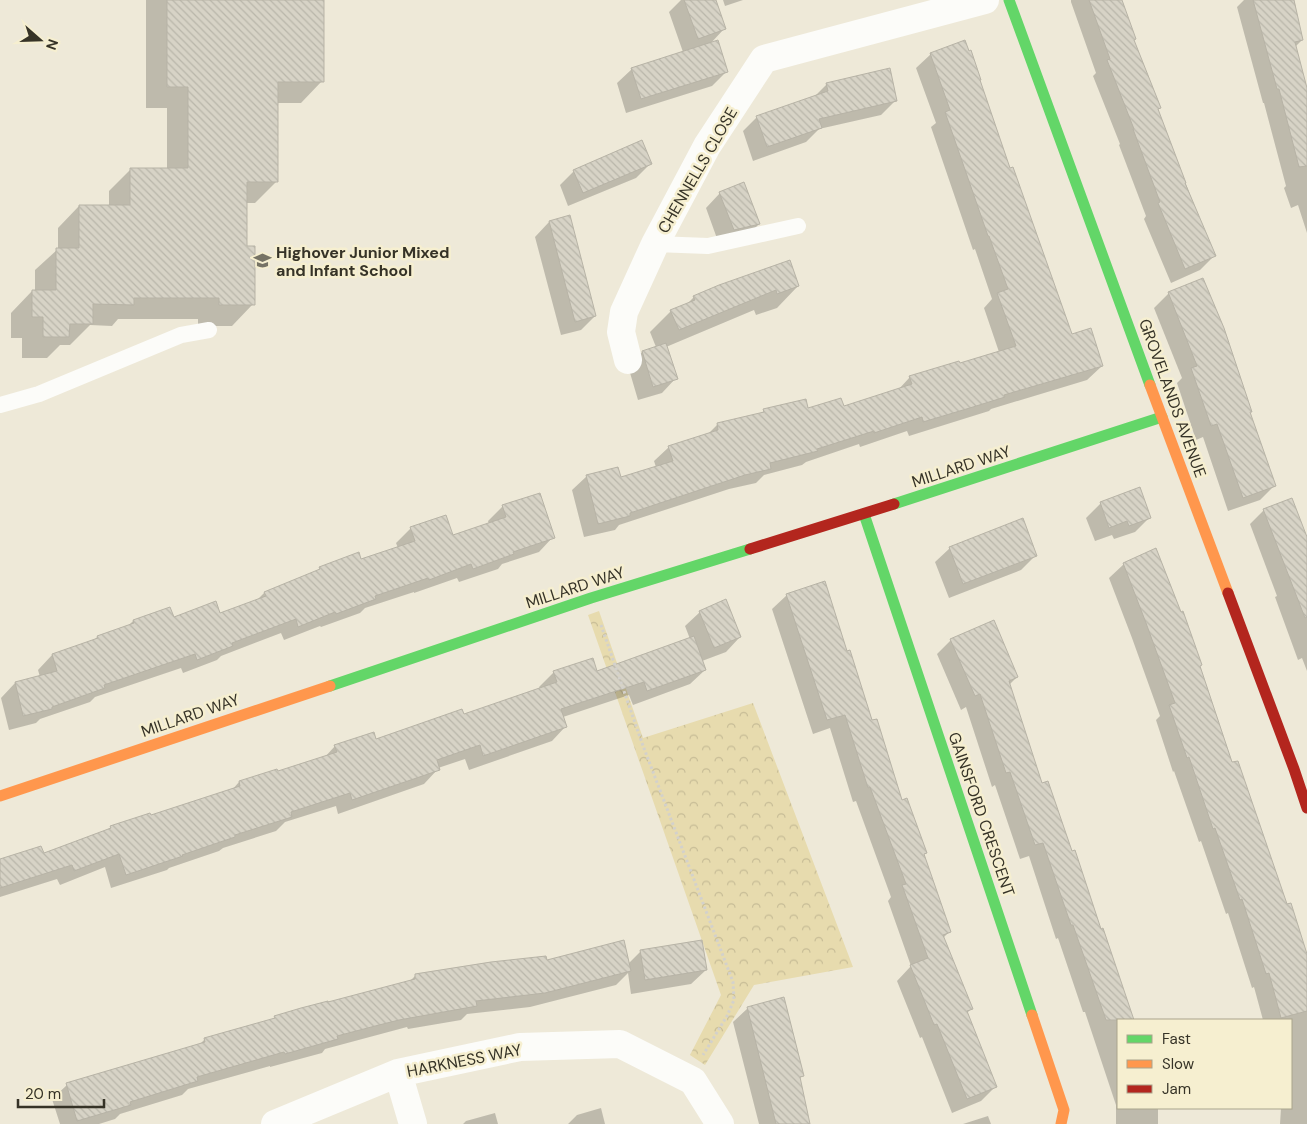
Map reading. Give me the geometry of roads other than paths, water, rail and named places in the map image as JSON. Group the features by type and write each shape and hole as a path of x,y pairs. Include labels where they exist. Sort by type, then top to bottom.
{"street":[{"name":"CHENNELLS CLOSE","path":"628,360 621,332 624,312 655,244 707,146 764,59 985,0"},
{"name":"GROVELANDS AVENUE","path":"1009,0 1307,808"},
{"name":"MILLARD WAY","path":"0,796 591,598 864,514 1162,416"},
{"name":"GAINSFORD CRESCENT","path":"864,514 1064,1110 1061,1124"},
{"name":"HARKNESS WAY","path":"275,1124 398,1073 520,1047 620,1044 693,1081 720,1124"},
{"path":"398,1073 413,1124"}],"lane":[{"path":"655,244 708,246 798,226"},
{"path":"0,405 38,394 181,335 209,330"}],"place":[{"name":"Highover Junior Mixed and Infant School","path":"262,261"}]}
